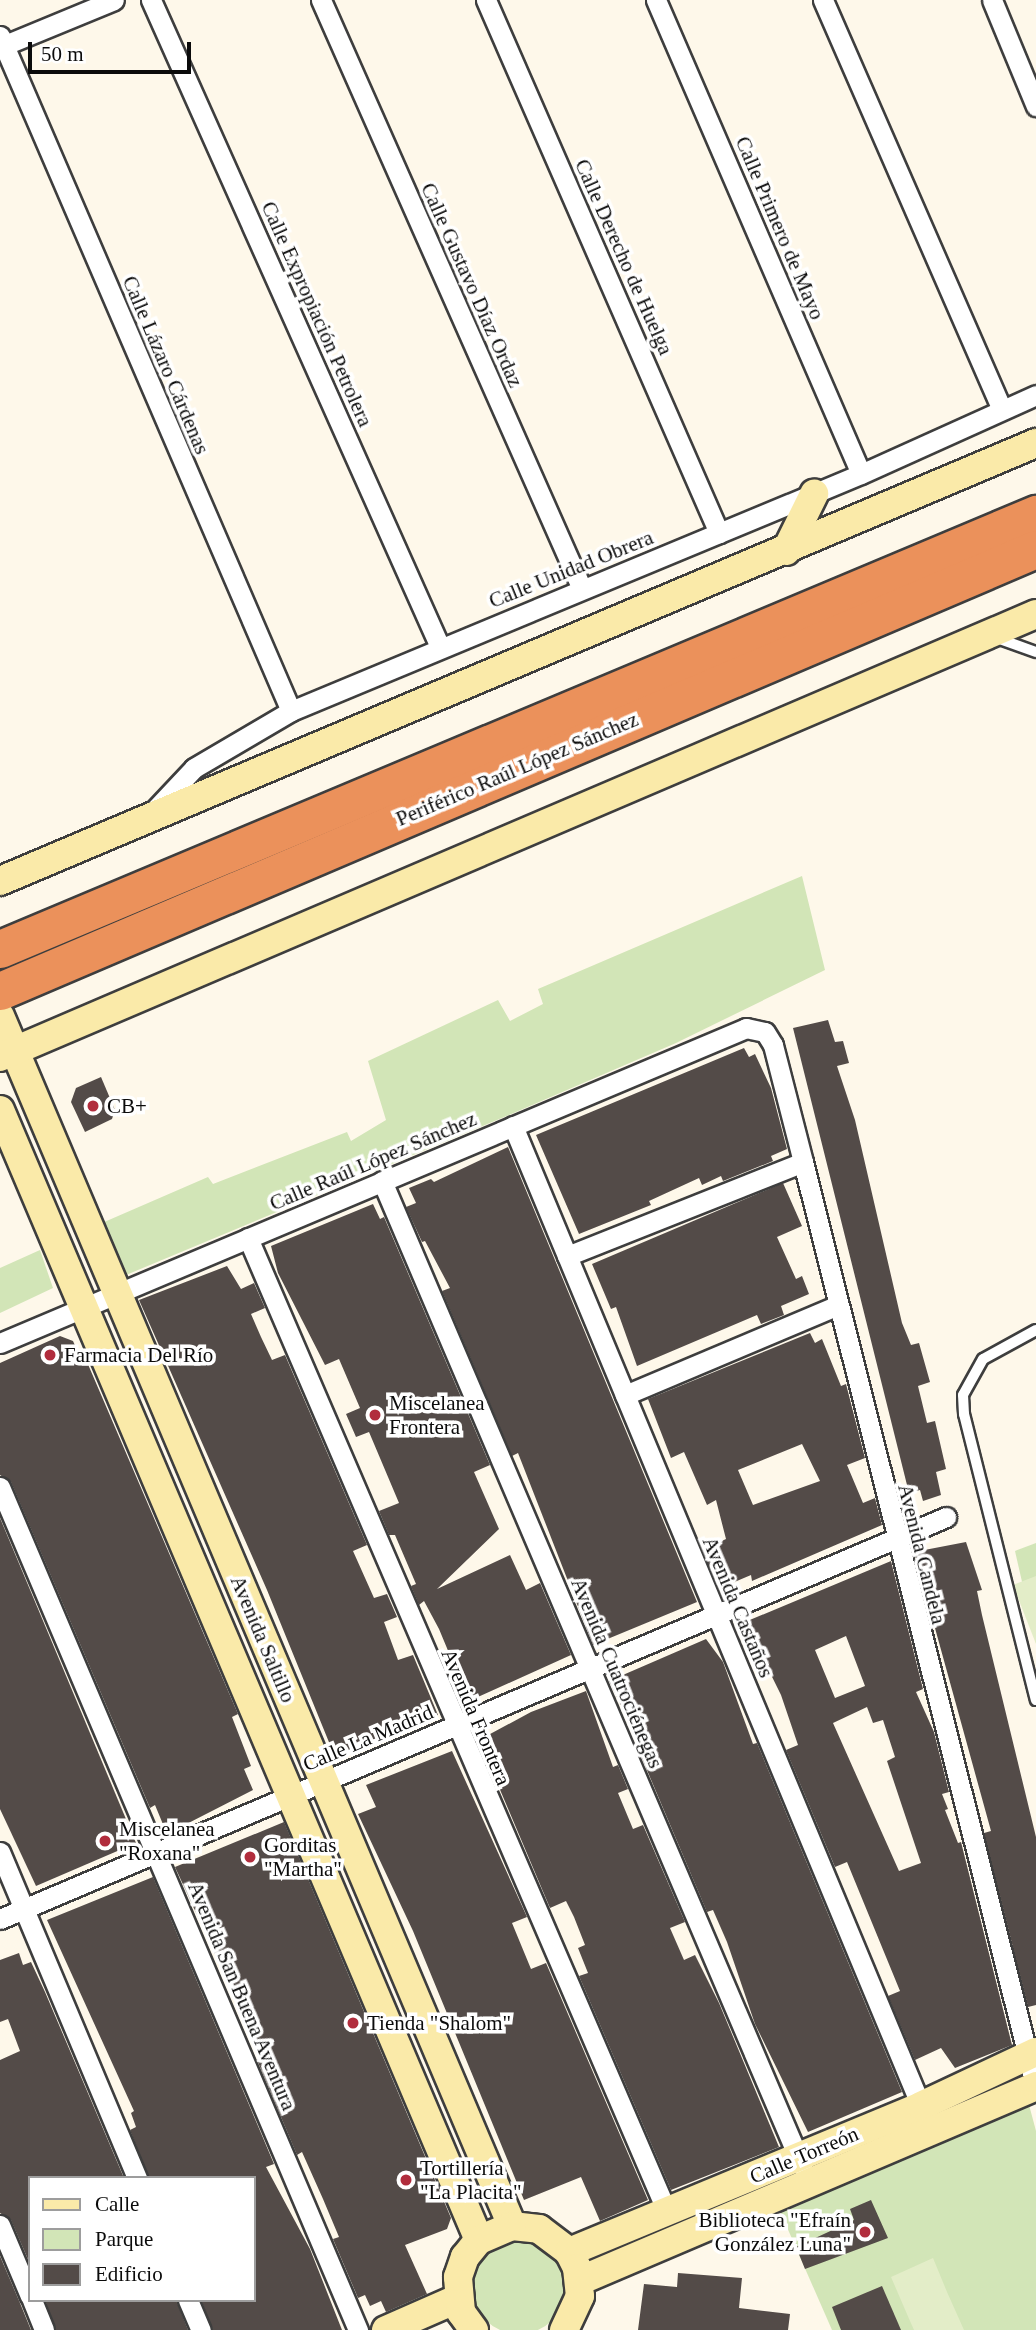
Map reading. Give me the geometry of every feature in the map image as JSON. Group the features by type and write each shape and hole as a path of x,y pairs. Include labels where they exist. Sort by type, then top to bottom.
{"highway":[{"name":"Periférico Raúl López Sánchez","path":"0,949 547,717 1036,514"},
{"name":"Periférico Raúl López Sánchez","path":"0,991 555,752 1036,550"}],"street":[{"path":"1,43 114,0"},
{"name":"Calle Expropiación Petrolera","path":"151,0 440,647"},
{"name":"Calle Gustavo Díaz Ordaz","path":"321,0 582,589"},
{"name":"Calle Derecho de Huelga","path":"486,0 719,533"},
{"name":"Calle Primero de Mayo","path":"656,0 861,474"},
{"path":"823,0 1002,410"},
{"path":"992,0 1036,106"},
{"name":"Calle Lázaro Cárdenas","path":"1,43 291,711"},
{"name":"Calle Unidad Obrera","path":"146,819 194,768 291,711 814,494 1036,395"},
{"path":"0,881 786,551 1036,443"},
{"path":"786,551 814,494"},
{"path":"0,1016 8,1054 1036,614"},
{"path":"0,897 38,865"},
{"name":"Calle Raúl López Sánchez","path":"0,1343 746,1028 765,1032"},
{"name":"Avenida Candela","path":"765,1032 773,1045 895,1539 1032,2054 1036,2087"},
{"name":"Avenida Saltillo","path":"8,1054 116,1294 512,2226"},
{"name":"Avenida Saltillo","path":"0,1110 479,2241"},
{"name":"Avenida Castaños","path":"513,1126 921,2106"},
{"path":"567,1256 803,1162"},
{"name":"Avenida Cuatrociénegas","path":"383,1181 809,2183"},
{"name":"Avenida Frontera","path":"248,1238 454,1726 667,2212"},
{"path":"625,1395 838,1305"},
{"name":"Avenida San Buena Aventura","path":"0,1487 358,2330"},
{"name":"Calle La Madrid","path":"0,1919 946,1517"},
{"path":"0,1852 136,2176"},
{"name":"Calle Torreón","path":"569,2252 921,2106 1032,2054"},
{"name":"Calle Torreón","path":"579,2281 1036,2087"},
{"path":"0,2225 28,2291"},
{"path":"386,2330 463,2321 461,2267 479,2241 512,2226 539,2229 569,2252 579,2281 577,2310 564,2330"},
{"path":"33,2302 44,2330"},
{"path":"189,2302 201,2330"}],"lane":[{"path":"987,635 1036,652"},
{"path":"1036,1330 983,1359 967,1382 963,1405 1036,1700"}],"green space":[{"path":"802,876 825,970 676,1043 509,1115 126,1275 115,1272 95,1226 208,1177 213,1184 347,1132 351,1141 386,1120 368,1061 498,1000 510,1021 543,1004 538,989"},
{"path":"40,1250 53,1288 0,1313 0,1268"},
{"path":"1036,1543 1036,1643 1015,1551"},
{"path":"1036,1576 1036,1644 1013,1585"},
{"path":"1028,2101 1036,2131 1036,2330 832,2330 779,2209"},
{"path":"519,2240 537,2243 558,2261 565,2278 563,2305 552,2320 537,2331 501,2331 486,2320 475,2305 472,2287 475,2269 486,2254 501,2243"},
{"path":"933,2258 964,2330 914,2330 891,2277"}],"building":[{"path":"828,1020 835,1042 843,1041 849,1063 837,1066 855,1120 902,1323 911,1345 919,1343 930,1382 918,1386 927,1423 935,1421 946,1469 936,1472 941,1495 923,1501 920,1490 909,1493 793,1028"},
{"path":"744,1048 749,1057 755,1054 771,1088 787,1149 771,1156 773,1161 723,1181 721,1176 702,1185 699,1178 649,1201 651,1205 579,1234 536,1135"},
{"name":"CB+","path":"101,1077 115,1110 112,1119 85,1132 71,1102 76,1088"},
{"path":"508,1147 697,1602 593,1645 518,1453 512,1456 442,1291 450,1288 425,1241 422,1242 406,1207 416,1203 409,1188 431,1179 434,1182"},
{"path":"783,1183 802,1226 777,1237 796,1279 802,1276 809,1294 781,1306 784,1315 761,1324 757,1315 637,1366 616,1307 611,1309 592,1264"},
{"path":"373,1204 380,1219 384,1217 490,1465 474,1472 499,1529 437,1589 510,1555 526,1590 540,1583 571,1655 469,1701 439,1629 424,1601 419,1605 411,1586 416,1584 395,1535 389,1535 379,1511 399,1503 369,1432 356,1437 346,1414 360,1408 339,1359 325,1365 278,1273 271,1246"},
{"path":"227,1266 241,1289 254,1283 265,1308 251,1314 272,1360 285,1355 367,1545 353,1551 374,1598 387,1594 397,1617 384,1622 398,1660 413,1655 438,1715 335,1757 267,1590 139,1300"},
{"path":"810,1333 815,1343 822,1339 841,1386 846,1384 865,1458 847,1465 863,1503 875,1498 882,1525 752,1581 751,1575 725,1586 716,1562 709,1566 703,1550 726,1539 716,1500 707,1505 684,1452 671,1458 648,1399","holes":["802,1444 820,1481 753,1505 738,1470"]},
{"path":"60,1336 73,1341 80,1357 84,1355 238,1714 232,1717 251,1766 244,1769 253,1790 167,1834 155,1805 150,1808 11,1482 0,1475 0,1363"},
{"path":"0,1518 136,1843 36,1886 0,1809"},
{"path":"966,1542 982,1590 977,1591 982,1615 1036,1837 1036,2005 1028,2007 984,1833 991,1831 914,1552"},
{"path":"891,1561 923,1689 916,1692 934,1732 949,1792 942,1794 948,1809 945,1810 958,1843 961,1842 1012,2045 955,2068 941,2048 915,2060 888,1996 900,1991 847,1862 835,1867 786,1750 798,1745 781,1695 745,1622","holes":["846,1636 865,1686 835,1698 815,1650","867,1707 873,1723 883,1720 895,1757 887,1761 921,1863 899,1871 833,1723"]},
{"path":"706,1639 723,1662 753,1744 757,1743 902,2092 808,2132 755,2024 727,1942 713,1910 707,1912 641,1756 645,1754 609,1681"},
{"path":"586,1691 613,1767 618,1765 628,1789 618,1793 633,1829 643,1825 685,1922 670,1928 684,1960 695,1955 719,2003 779,2147 671,2190 579,1976 588,1973 578,1948 585,1945 574,1917 566,1901 550,1908 479,1740 531,1712"},
{"path":"452,1751 527,1917 512,1923 531,1969 546,1963 648,2200 600,2221 581,2177 524,2200 413,1931 358,1814 376,1807 366,1785"},
{"path":"284,1822 451,2218 447,2229 405,2245 427,2294 386,2312 381,2301 370,2306 365,2295 358,2298 333,2239 339,2237 323,2199 302,2152 297,2155 257,2060 262,2057 175,1867"},
{"path":"153,1877 274,2164 266,2167 310,2249 342,2330 213,2330 202,2302 256,2302 256,2176 148,2176 130,2130 136,2127 131,2113 134,2111 47,1920"},
{"path":"19,1953 23,1965 31,1962 123,2176 28,2176 28,2259 11,2220 0,2213 0,2060 20,2051 8,2019 0,2022 0,1960"},
{"path":"871,2200 888,2238 805,2269 796,2247 854,2220 850,2209"},
{"path":"0,2256 20,2303 31,2330 0,2330"},
{"path":"678,2273 742,2278 739,2308 790,2314 788,2330 638,2330 644,2284 677,2287"},
{"path":"882,2286 901,2330 841,2330 832,2307"},
{"path":"46,2302 177,2302 188,2330 56,2330"}],"place":[{"name":"CB+","path":"93,1106"},
{"name":"Farmacia Del Río","path":"50,1355"},
{"name":"Miscelanea Frontera","path":"375,1415"},
{"name":"Miscelanea \"Roxana\"","path":"105,1841"},
{"name":"Gorditas \"Martha\"","path":"250,1857"},
{"name":"Tienda \"Shalom\"","path":"353,2023"},
{"name":"Tortillería \"La Placita\"","path":"406,2180"},
{"name":"Biblioteca \"Efraín González Luna\"","path":"865,2232"}]}
